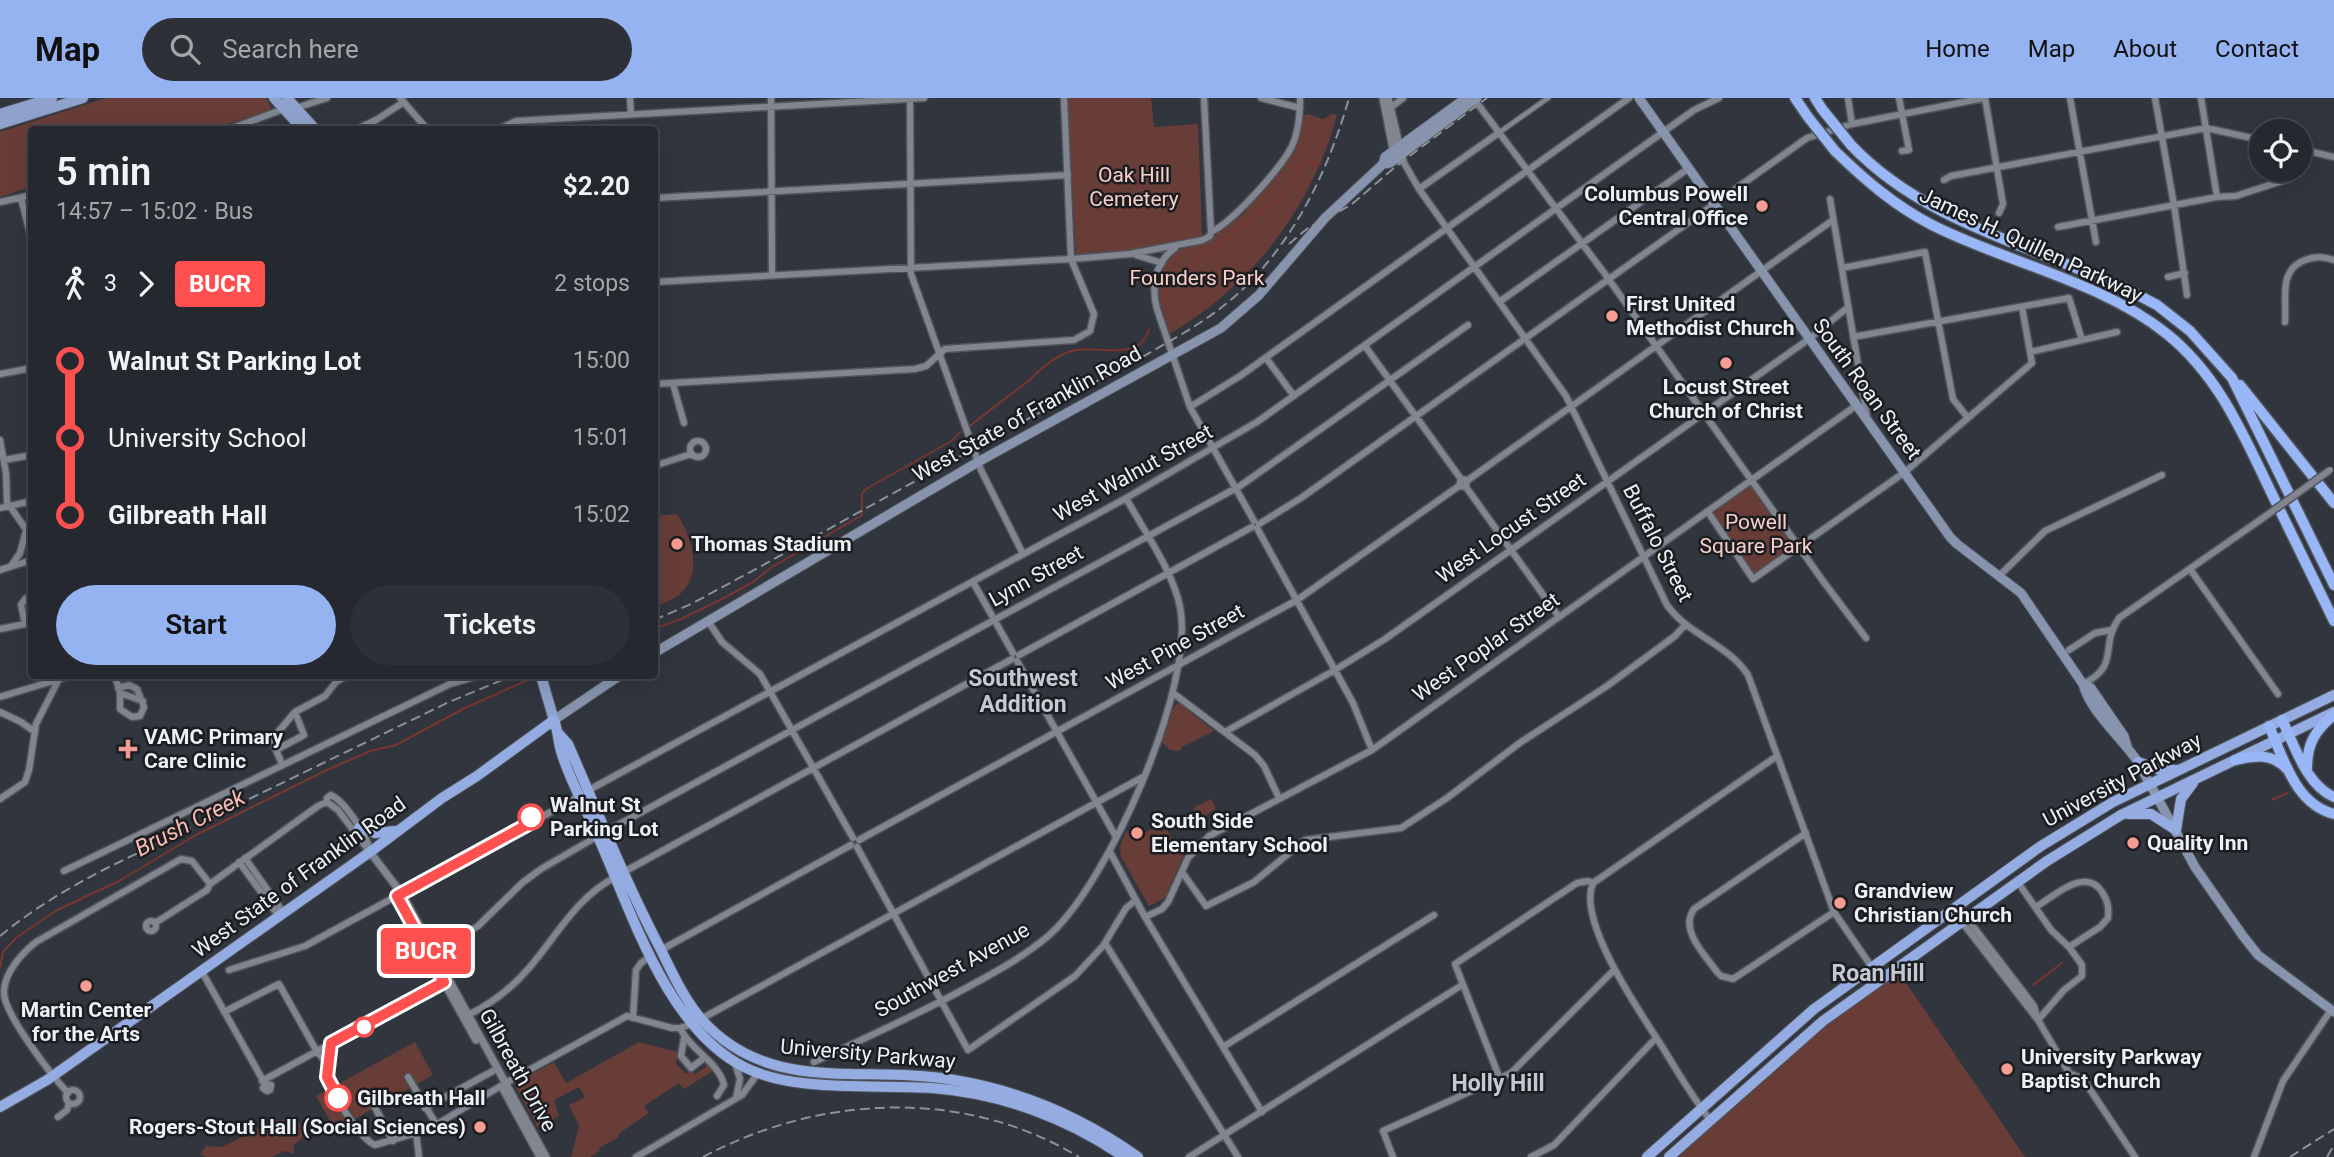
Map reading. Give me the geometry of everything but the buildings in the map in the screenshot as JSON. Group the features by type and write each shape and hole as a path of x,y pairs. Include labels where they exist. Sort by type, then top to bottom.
{"highway":[{"name":"James H. Quillen Parkway","path":"1795,98 1835,151 1876,188 1913,214 1960,238 2110,299 2150,321 2186,351 2205,371 2231,409 2334,621"},
{"name":"James H. Quillen Parkway","path":"1815,98 1852,145 1892,180 1930,205 1970,225 2115,283 2157,305 2202,342 2232,378 2334,585"},
{"path":"2232,378 2242,386 2334,503"},
{"name":"University Parkway","path":"1647,1157 1814,1009 2083,819 2334,695"},
{"path":"2307,771 2312,738 2334,713"},
{"name":"University Parkway","path":"1669,1157 1823,1021 2086,834 2334,713"},
{"name":"University Parkway","path":"554,720 561,750 656,953 663,980 697,1021 712,1045 735,1062 758,1073 797,1082 956,1090 1005,1100 1052,1117 1124,1157"},
{"name":"West State of Franklin Road","path":"0,1107 53,1075 554,720"},
{"path":"2283,720 2307,771 2318,787 2334,797"},
{"path":"2269,726 2308,802 2334,814"},
{"path":"2235,760 2266,756 2281,763 2291,772"},
{"path":"2138,762 2160,770 2180,770"},
{"path":"2121,815 2140,812 2151,814 2176,830 2181,799 2199,778"},
{"path":"359,828 375,833 395,831"},
{"path":"2009,869 2017,881"},
{"path":"1933,923 1942,934"},
{"name":"University Parkway","path":"697,1021 720,1038 762,1062 796,1072 892,1074 951,1079 1013,1093 1078,1120 1138,1157"},
{"path":"1784,1036 1793,1048"},
{"path":"758,1073 762,1062"},
{"path":"892,1074 892,1086"}],"main road":[{"path":"0,114 52,98"},
{"path":"0,124 83,98"},
{"path":"274,98 299,126"},
{"path":"287,98 312,126"},
{"name":"West State of Franklin Road","path":"1399,154 1413,136 1473,98"},
{"name":"West State of Franklin Road","path":"658,651 978,461 1221,328 1247,307 1325,218 1383,164 1385,157 1399,154 1473,98"},
{"name":"South Roan Street","path":"1639,98 1957,544 2021,593 2083,684 2091,688 2124,736 2127,746 2225,912 2258,955 2333,1011"},
{"name":"University Parkway","path":"542,679 554,720"},
{"name":"West State of Franklin Road","path":"554,720 615,679"}],"street":[{"path":"296,108 327,98"},
{"path":"631,98 631,114"},
{"path":"910,98 909,268 978,461 1023,554"},
{"path":"505,126 516,121 771,102 925,98"},
{"path":"658,384 915,369 926,366 945,349 1074,340 1086,335 1093,327 1093,310 1071,259 1064,98"},
{"path":"1204,98 1211,232"},
{"path":"1261,98 1300,108"},
{"path":"658,282 1071,259 1130,254 1203,240 1240,211 1291,148 1300,98"},
{"name":"Buffalo Street","path":"1383,98 1399,154 1419,189 1572,407 1667,605 1685,625 1744,668 1834,912 1880,979"},
{"name":"Buffalo Street","path":"1388,98 1399,154"},
{"path":"1390,108 1403,98"},
{"path":"1473,98 1583,243 1866,638"},
{"path":"1419,189 1548,98"},
{"path":"1190,407 1219,391 1266,358 1629,98"},
{"name":"West Walnut Street","path":"229,970 305,946 1213,449 1257,422 1365,346 1694,110 1718,98"},
{"path":"1848,98 1852,124"},
{"path":"1899,98 1909,150 1902,152"},
{"path":"468,1015 510,988 527,971 581,902 619,875 1168,574 1301,498 1807,138 1852,124 1984,98 2003,204 1999,213"},
{"path":"2070,98 2096,242"},
{"path":"2155,98 2187,295"},
{"path":"2202,98 2217,197"},
{"path":"361,126 402,100 425,126"},
{"path":"771,102 772,275"},
{"path":"242,126 284,109"},
{"path":"1395,127 1405,135 1413,136"},
{"path":"1944,180 1951,176 1996,167 2206,128 2249,137"},
{"path":"2312,152 2334,157"},
{"path":"1499,302 1689,169"},
{"path":"658,198 1068,174"},
{"path":"2058,228 2217,197 2236,196 2281,182"},
{"path":"0,202 17,196 28,196"},
{"path":"21,198 28,225"},
{"path":"1830,199 1867,419"},
{"name":"West Pine Street","path":"656,953 1297,600 1833,220"},
{"path":"1177,247 1170,251 1161,263 1155,278 1154,298 1190,407 1353,703 1372,750"},
{"path":"1842,268 1926,252 1953,399 1968,418"},
{"path":"1130,254 1161,263"},
{"path":"2285,322 2286,284 2291,272 2307,259 2321,257 2334,260"},
{"path":"2168,277 2185,274"},
{"path":"1853,337 2069,298 2082,340"},
{"path":"1707,512 1753,579 1905,472 2032,363 2022,307"},
{"name":"West Locust Street","path":"1225,732 1385,639 1809,339 1847,308"},
{"name":"Lynn Street","path":"434,953 478,926 522,883 541,869 601,834 1236,488 1468,324"},
{"path":"2030,352 2117,332"},
{"path":"1365,346 1559,617"},
{"path":"1266,358 1294,396"},
{"path":"0,374 28,369"},
{"path":"673,383 684,423"},
{"name":"West Poplar Street","path":"1145,917 1166,905 1194,851 1209,836 1372,750 1857,405"},
{"path":"0,440 8,506 28,533"},
{"path":"658,465 691,454"},
{"path":"4,460 28,456"},
{"path":"2083,684 2104,669 2109,659 2110,630 2119,618 2332,469"},
{"path":"2000,576 2045,531 2162,475"},
{"name":"Southwest Avenue","path":"814,1062 942,1001 991,974 1050,935 1068,917 1110,852 1144,776 1173,693 1182,634 1178,596 1126,498"},
{"path":"0,508 28,502"},
{"path":"11,566 20,553 26,531"},
{"path":"0,570 28,561"},
{"path":"2190,569 2278,694"},
{"path":"973,582 1116,837"},
{"path":"0,629 26,624 21,605 28,598"},
{"path":"708,621 722,642 752,665 771,691 968,1050 1074,976 1105,943 1126,908 1136,900"},
{"path":"1182,872 1206,906 1254,882 1305,840 1401,828 1447,798 1521,742 1607,686 1675,636 1685,625"},
{"path":"2069,650 2095,633 2110,630"},
{"path":"0,697 59,679"},
{"path":"0,799 25,782 39,716 59,679"},
{"path":"116,679 120,709 132,717 142,714 143,701 139,692 133,686 119,690"},
{"path":"282,764 274,737 295,712 325,696 341,679"},
{"path":"64,871 450,684 468,679"},
{"path":"1173,693 1262,762 1279,798"},
{"path":"0,712 35,732"},
{"path":"276,750 304,735 295,712"},
{"path":"1711,1121 1614,970 1600,938 1590,902 1593,883 1777,756"},
{"path":"331,1043 327,1077 357,1130 370,1144 393,1141 429,1129 633,1017 680,1028 697,1021 1144,776"},
{"path":"332,802 369,841 370,852"},
{"path":"332,802 370,852"},
{"path":"155,923 207,890 210,884 318,806 332,802"},
{"path":"1805,833 1694,908 1689,919 1689,930 1717,972 1727,979 1733,979 1834,912"},
{"name":"Gilbreath Drive","path":"370,852 399,893 434,953 443,982 468,1015 540,1157"},
{"path":"1110,852 1145,917 1262,1112"},
{"path":"58,1117 67,1110 68,1093 5,1005 5,984 21,957 44,937 181,859 192,861 210,884"},
{"path":"242,860 281,914"},
{"path":"2017,881 2051,930 2069,947 2082,965 2082,976 2064,990 2038,1020"},
{"path":"2036,907 2074,884 2093,881 2100,888 2108,902 2108,918 2100,928 2069,947"},
{"path":"1500,1079 1455,964 1577,883 1593,883"},
{"name":"Gilbreath Drive","path":"399,893 443,982 546,1157"},
{"path":"1223,1047 1434,915"},
{"path":"1964,919 2038,1020 2068,1073 2083,1079 2135,1157"},
{"path":"1105,943 1238,1157"},
{"path":"633,1017 636,970 640,963 656,953"},
{"path":"201,970 264,1084 316,1050 443,982"},
{"path":"1393,1157 1383,1131 1511,1073 1614,970"},
{"path":"224,1012 279,984 327,1065"},
{"path":"1189,1157 1462,985"},
{"path":"2254,1157 2283,1081 2333,1011"},
{"path":"680,1028 684,1038 715,1068 723,1083 723,1089 717,1096"},
{"path":"684,1038 681,1056 691,1068 704,1058"},
{"path":"1531,1157 1553,1145 1656,1038"},
{"path":"735,1062 740,1079 736,1098"},
{"path":"427,1107 493,1071"},
{"path":"636,1157 741,1095 758,1073"},
{"path":"408,1077 436,1124"},
{"path":"68,1093 73,1090 80,1096 76,1103 69,1102"},
{"path":"371,1100 393,1141"},
{"path":"416,1132 419,1157"}],"green space":[{"path":"106,98 266,98 271,108 267,112 221,126 28,126 28,188 0,197 0,132"},
{"name":"Oak Hill Cemetery","path":"1067,98 1151,98 1154,127 1198,124 1202,236 1144,249 1076,255"},
{"name":"Founders Park","path":"1307,114 1323,119 1332,114 1337,115 1312,182 1295,212 1252,268 1200,314 1170,334 1157,294 1159,278 1166,262 1175,251 1207,242 1244,213 1294,151 1300,119"},
{"name":"Powell Square Park","path":"1751,484 1796,545 1757,574 1752,573 1712,514 1713,510"},
{"path":"677,514 690,541 693,569 690,581 683,591 658,605 658,516"},
{"path":"1178,703 1185,704 1185,708 1214,731 1182,747 1180,751 1170,750 1162,742 1174,707"},
{"path":"1211,799 1216,808 1196,823 1191,814 1195,812 1193,808"},
{"path":"1158,826 1161,832 1167,829 1173,842 1180,839 1186,850 1165,898 1149,906 1121,857 1120,846 1126,831 1134,832 1136,837"},
{"path":"1898,971 2025,1157 1675,1157 1815,1033"},
{"path":"415,1042 433,1075 335,1130 316,1096"},
{"path":"639,1042 678,1052 676,1064 686,1074 691,1070 695,1074 706,1067 704,1062 713,1071 684,1089 679,1083 644,1106 649,1113 618,1134 619,1137 599,1148 600,1151 590,1157 571,1157 579,1126 569,1105 585,1097 579,1087 554,1100 559,1116 538,1128 514,1084 554,1062 566,1083"},
{"path":"294,1115 306,1135 293,1146 295,1154 285,1151 272,1157 206,1157 200,1154 206,1146 222,1147 276,1120 284,1120"}],"waterway":[{"path":"19,128 28,141"},
{"name":"Brush Creek","path":"1163,301 1169,284 1285,193 1304,164 1310,161 1321,164"},
{"name":"Brush Creek","path":"970,426 1062,355 1085,349 1127,350 1144,340 1149,330"},
{"name":"Brush Creek","path":"658,627 724,598 859,517 862,515 862,494 866,489 953,440 960,432"},
{"name":"Brush Creek","path":"0,967 3,952 16,938 57,910 119,881 196,835 325,771 370,751 396,745 463,709 530,679"},
{"path":"2272,800 2287,793"},
{"path":"2033,985 2062,963"}],"railway":[{"path":"658,618 691,604 1137,360 1221,308 1265,266 1296,222 1310,199 1332,150 1349,98"},
{"path":"1289,244 1308,228 1351,205 1395,167 1487,98"},
{"path":"0,936 51,899 107,868 449,702 505,679"},
{"path":"703,1157 748,1136 794,1121 842,1111 891,1107 940,1110 988,1119 1034,1134 1079,1157"},
{"path":"2290,1157 2334,1129"},
{"path":"2327,1157 2334,1145"}],"bus line":[{"name":"BUCR","path":"338,1098 327,1077 331,1043 444,982 397,896 534,821 531,817"}],"place":[{"name":"Columbus Powell Central Office","path":"1762,206"},
{"name":"First United Methodist Church","path":"1612,316"},
{"name":"Locust Street Church of Christ","path":"1726,363"},
{"name":"Thomas Stadium","path":"677,544"},
{"name":"VAMC Primary Care Clinic","path":"128,749"},
{"name":"Walnut St Parking Lot","path":"531,817"},
{"name":"South Side Elementary School","path":"1137,833"},
{"name":"Quality Inn","path":"2133,843"},
{"name":"Grandview Christian Church","path":"1840,903"},
{"name":"Martin Center for the Arts","path":"86,986"},
{"name":"University Parkway Baptist Church","path":"2007,1069"},
{"name":"Gilbreath Hall","path":"338,1098"},
{"name":"Rogers-Stout Hall (Social Sciences)","path":"480,1127"}],"district":[{"name":"Southwest Addition","path":"1023,691"},
{"name":"Roan Hill","path":"1878,973"},
{"name":"Holly Hill","path":"1498,1083"}]}
